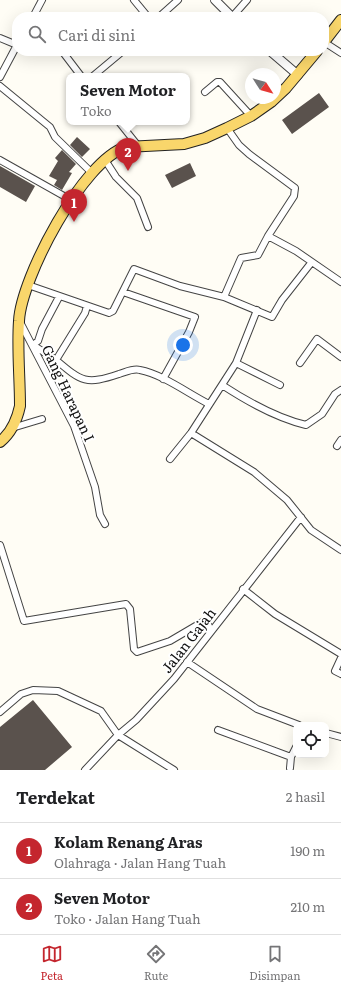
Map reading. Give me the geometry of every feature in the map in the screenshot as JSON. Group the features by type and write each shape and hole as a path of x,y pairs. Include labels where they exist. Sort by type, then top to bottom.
{"main road":[{"path":"329,36 341,20"},
{"path":"0,442 18,418 20,406 19,320 22,303 28,285 51,234 71,200 92,173 105,160 120,149 184,144 205,138 251,116 271,102 298,75 313,56"}],"street":[{"path":"36,10 42,0"},
{"path":"134,0 144,12"},
{"path":"165,12 178,0"},
{"path":"215,0 227,12"},
{"path":"236,12 247,0"},
{"path":"0,38 12,43"},
{"path":"329,45 341,53"},
{"path":"0,77 12,54"},
{"path":"66,56 78,73"},
{"path":"97,73 117,56"},
{"path":"276,56 298,75"},
{"path":"205,92 217,82 220,82 251,116"},
{"path":"0,86 50,127 55,137 92,173"},
{"path":"121,125 139,147"},
{"path":"224,297 241,258 258,255 268,236 294,196 295,188 244,149 227,128"},
{"path":"0,160 71,200"},
{"path":"105,160 116,177 137,198 148,226"},
{"path":"268,236 296,251 311,263 340,279"},
{"path":"28,285 59,297 109,313 113,311 134,269 180,286 224,297 272,316 282,300 311,263"},
{"path":"123,292 194,317 189,332 163,379"},
{"path":"59,297 42,329 38,341 33,345 75,375 84,380 105,380 134,369 141,370 163,379 209,404"},
{"path":"56,360 85,313 87,306"},
{"path":"170,459 191,433 236,363 256,310"},
{"name":"Gang Harapan I","path":"19,320 74,426 95,487 100,514 106,524"},
{"path":"300,363 317,339 341,357"},
{"path":"236,363 280,385"},
{"path":"222,385 247,401 293,422 306,425 322,414 336,394 341,390"},
{"path":"12,428 42,419"},
{"path":"191,433 254,472 287,500 311,530 341,550"},
{"name":"Jalan Gajah","path":"85,770 170,684 301,517"},
{"path":"0,545 24,621 126,604 130,609 134,649 137,652 170,641 204,621 207,622 211,631"},
{"path":"243,589 275,614 341,654"},
{"path":"341,658 335,670 341,674"},
{"path":"187,662 257,709 293,723"},
{"path":"0,712 21,694 32,690 58,691 100,711 118,735 174,770"},
{"path":"218,730 291,757"},
{"path":"329,734 341,737"},
{"path":"290,768 293,753"}],"building":[{"path":"319,93 329,107 292,134 282,120"},
{"path":"77,137 90,149 82,157 70,145"},
{"path":"62,150 76,164 69,172 72,173 62,190 54,185 57,180 49,176 58,161 55,158"},
{"path":"190,163 196,176 172,188 165,175"},
{"path":"0,166 35,186 26,202 0,187"},
{"path":"33,700 72,747 45,770 0,770 0,727"}],"place":[{"name":"Seven Motor","path":"128,171"},
{"name":"Kolam Renang Aras","path":"74,222"}]}
